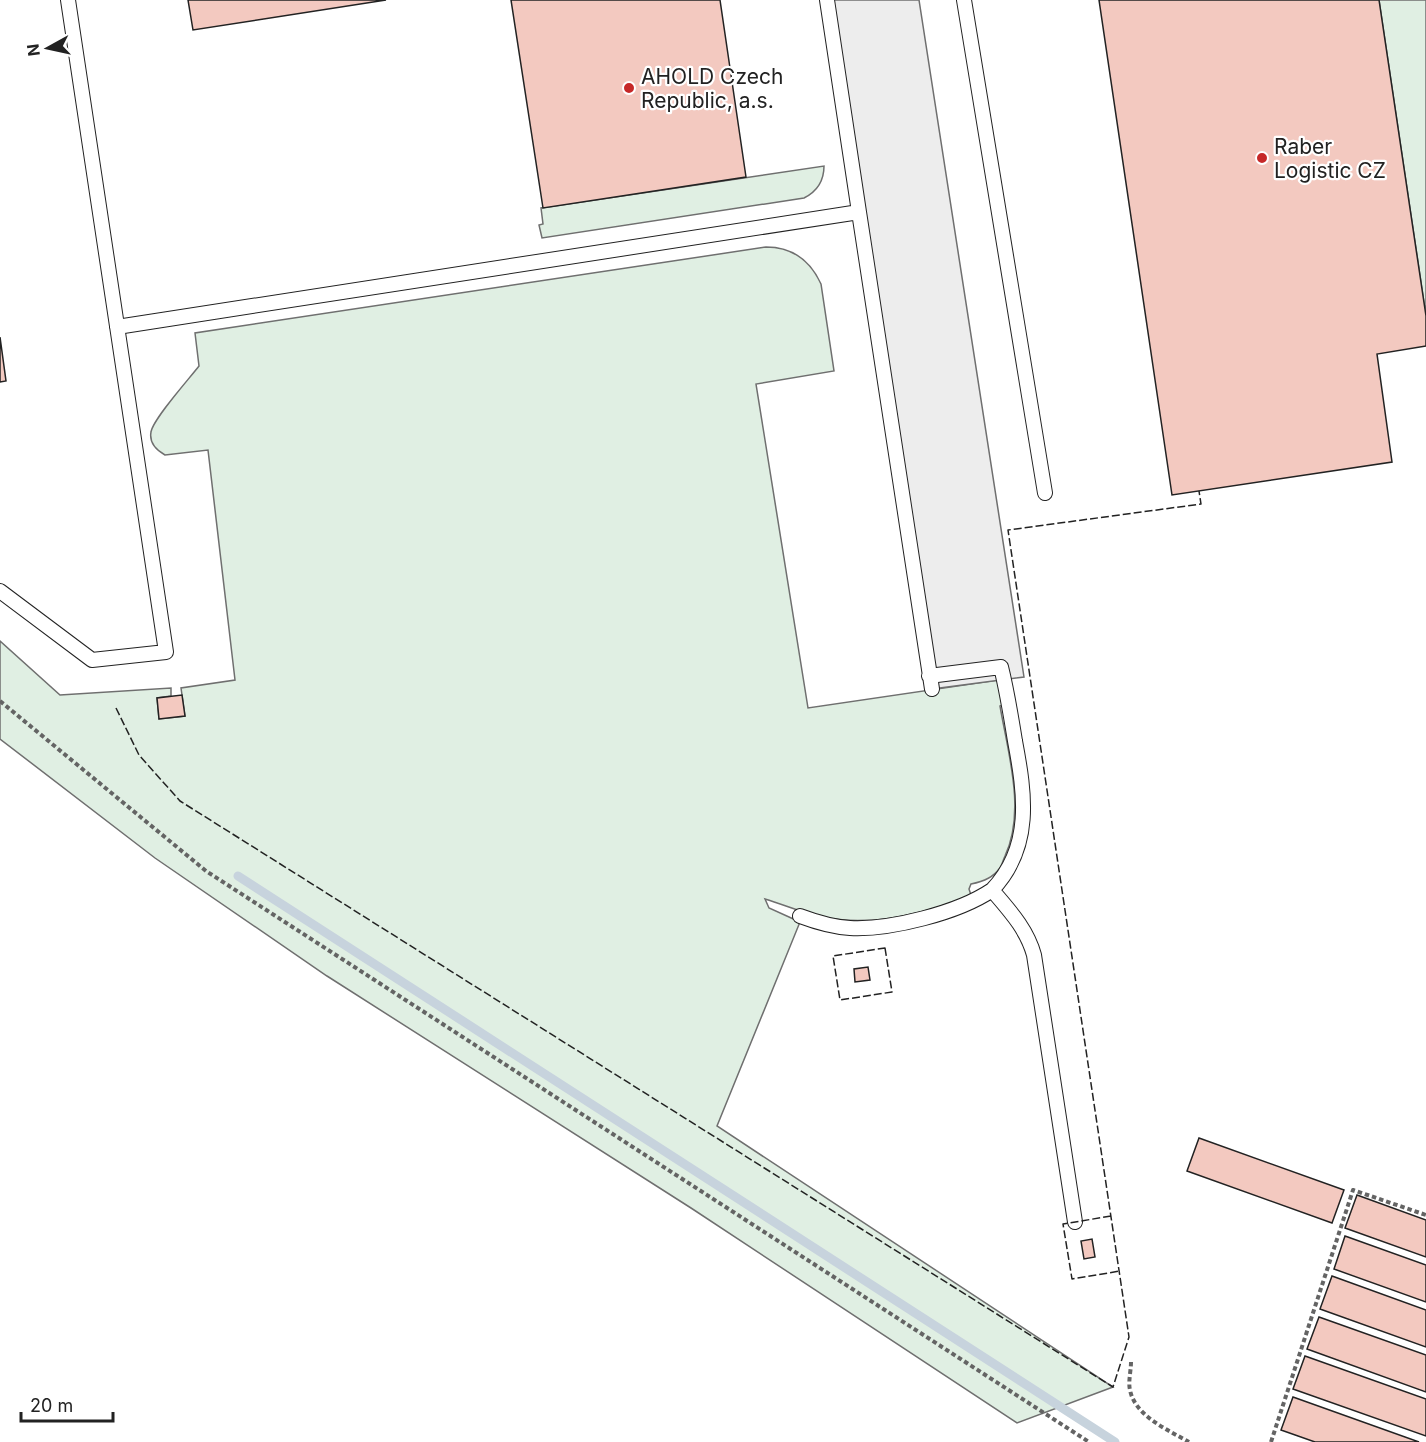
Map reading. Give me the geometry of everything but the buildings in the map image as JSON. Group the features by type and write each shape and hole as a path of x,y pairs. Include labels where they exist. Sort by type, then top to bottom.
{"lane":[{"path":"0,591 92,660 166,651 68,0"},
{"path":"800,916 836,926 875,927 945,912 970,903 992,890 1006,873 1020,838 1024,803 1001,667 931,683 827,0"},
{"path":"964,0 1045,493"},
{"path":"117,327 859,212"},
{"path":"992,890 1031,942 1037,967 1075,1222"}],"path":[{"path":"0,701 206,871 1089,1442"},
{"path":"1272,1442 1353,1190 1426,1215"},
{"path":"1131,1362 1130,1389 1134,1402 1149,1417 1189,1442"}],"green space":[{"path":"1379,0 1426,0 1426,316"},
{"path":"824,166 819,185 804,198 542,238 539,225 543,224 541,208"},
{"path":"766,247 784,249 800,256 817,276 821,284 834,371 756,384 808,708 998,680 1003,705 1000,706 1011,762 1015,801 1014,820 1011,839 1002,865 994,875 971,884 969,889 971,895 936,908 898,917 841,920 815,915 765,899 769,908 800,922 717,1126 1113,1387 1017,1423 691,1208 327,976 155,858 0,739 0,641 60,695 171,688 171,696 157,698 159,719 185,716 181,688 235,680 208,450 165,455 154,446 151,440 151,432 158,418 199,366 195,333"}],"shaded area":[{"path":"827,0 919,0 1024,677 932,689"}],"waterway":[{"path":"238,876 1115,1442"}],"fence":[{"path":"116,708 139,755 180,801 1113,1387 1129,1337 1008,530 1201,504 1199,491"},
{"path":"885,948 892,992 840,1000 833,956 885,948"},
{"path":"1111,1216 1063,1224 1072,1279 1120,1271"}],"place":[{"name":"AHOLD Czech Republic, a.s.","path":"629,88"},
{"name":"Raber Logistic CZ","path":"1262,158"}]}
